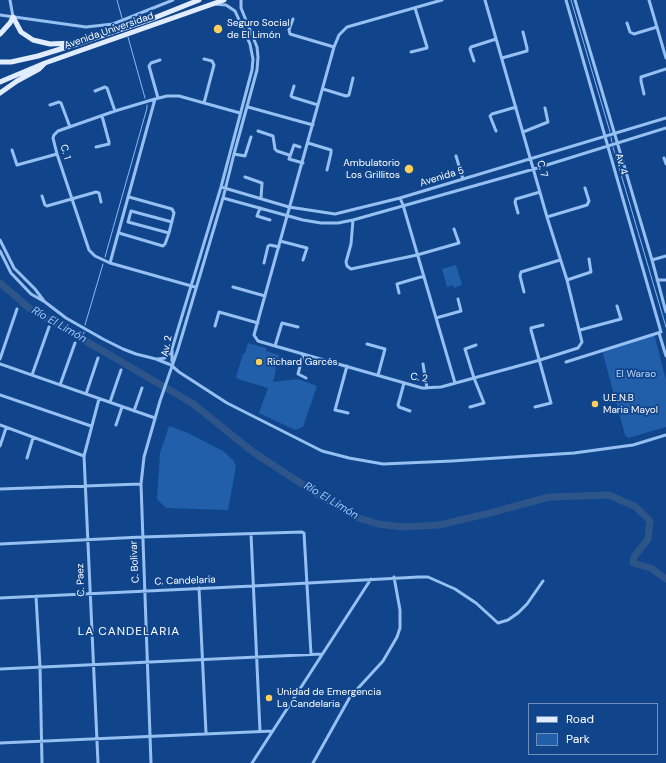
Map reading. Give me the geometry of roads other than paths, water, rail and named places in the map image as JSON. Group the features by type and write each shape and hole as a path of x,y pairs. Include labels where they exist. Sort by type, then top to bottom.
{"main road":[{"name":"Avenida Universidad","path":"0,62 11,62 38,56 80,43 149,20 198,0"},
{"name":"Avenida Universidad","path":"0,82 45,63 224,0"},
{"path":"0,34 10,23 13,17"},
{"path":"13,17 21,32 33,40 50,44 80,43"},
{"path":"0,93 17,81 39,69 45,63"}],"street":[{"path":"10,0 13,17"},
{"name":"Avenida Universidad","path":"0,16 86,27 113,24 173,0"},
{"name":"Av. 2","path":"171,365 178,349 195,287 226,188 257,70 258,57 254,38 241,8 241,0"},
{"path":"215,326 219,312 258,323 334,47 339,35 348,27 442,0"},
{"name":"C. 7","path":"486,0 547,217 567,280 582,342"},
{"name":"Av. 4","path":"566,0 666,356"},
{"name":"Av. 4","path":"575,0 658,280 666,312"},
{"path":"649,0 666,58"},
{"name":"Av. 2","path":"171,365 172,349 221,187 252,70 250,44 235,11 226,5 213,4"},
{"path":"410,52 427,48 416,8"},
{"path":"293,18 289,30 290,34 334,47"},
{"path":"626,23 630,32 634,34 657,27"},
{"path":"502,58 527,51 523,32"},
{"path":"474,61 470,49 471,47 496,39"},
{"path":"204,59 212,61 214,65 204,103"},
{"path":"110,263 156,98 149,66 151,63 160,60"},
{"path":"644,94 641,78 666,69"},
{"path":"323,89 346,96 349,95 353,78"},
{"path":"294,86 292,97 318,105"},
{"path":"95,90 105,87 107,88 115,111"},
{"name":"C. 1","path":"195,287 110,263 95,256 88,250 53,138 58,131 156,98 179,96 240,113"},
{"path":"50,105 59,102 61,103 70,127"},
{"path":"248,107 313,125"},
{"path":"496,131 490,116 492,114 516,107"},
{"path":"523,132 548,122 545,108"},
{"path":"96,148 109,144 102,116"},
{"name":"Avenida 5","path":"221,187 289,207 335,214 400,198 666,118"},
{"name":"Avenida 5","path":"223,198 287,216 322,223 338,223 534,168 666,128"},
{"path":"258,131 273,136 275,149 289,155 289,159 302,163"},
{"path":"234,154 245,156 252,137"},
{"path":"308,143 331,150 326,170"},
{"path":"289,155 294,145 300,146"},
{"path":"12,150 17,165 57,154"},
{"path":"456,156 463,179"},
{"path":"664,158 666,164"},
{"path":"245,177 262,183 261,198"},
{"path":"547,217 587,205 589,201 585,188"},
{"path":"42,196 45,205 47,206 96,192 99,194 101,202"},
{"path":"518,213 515,202 516,199 540,192"},
{"path":"119,233 163,246 169,233 174,213 172,209 129,197"},
{"path":"400,198 455,383"},
{"path":"260,208 257,216 270,220"},
{"path":"169,233 128,222 131,211 172,222"},
{"path":"353,220 351,244 346,262 347,266 351,270 417,255 459,243 454,229"},
{"path":"0,240 14,268 35,289 45,302"},
{"path":"280,241 307,248 303,260"},
{"path":"264,263 268,246 279,247"},
{"path":"0,251 11,273 31,294 45,302 66,318 103,339 136,354 156,359 171,365 179,372 227,403 322,451 349,458 383,464 574,453 633,445 666,434"},
{"path":"652,260 666,256"},
{"path":"567,280 591,272 589,259"},
{"path":"524,292 520,276 521,272 560,260"},
{"path":"399,293 397,284 424,276"},
{"path":"658,280 666,280"},
{"path":"233,287 265,296"},
{"path":"436,318 461,311 458,299"},
{"path":"580,330 621,319 617,306"},
{"path":"0,359 17,309"},
{"name":"C. 2","path":"258,323 254,336 258,341 422,388 441,387 540,360 578,348 582,342"},
{"path":"275,346 282,323 298,327"},
{"path":"535,407 551,403 531,330 532,328 543,325"},
{"path":"32,375 49,327"},
{"path":"566,362 660,332"},
{"path":"60,385 75,343"},
{"path":"367,344 385,349 378,375"},
{"path":"470,407 484,403 465,349 476,345"},
{"path":"156,359 168,357 172,349"},
{"path":"303,355 298,374 306,378"},
{"path":"86,394 98,358"},
{"path":"0,364 155,418"},
{"path":"423,364 428,388"},
{"name":"C. Bolivar","path":"151,763 141,484 144,457 171,365"},
{"path":"347,366 335,410 348,413"},
{"path":"110,402 121,370"},
{"path":"404,383 398,405 399,407 410,411"},
{"path":"134,411 142,388"},
{"path":"0,395 91,426"},
{"name":"C. Paez","path":"98,763 84,456 99,399"},
{"path":"116,425 122,407"},
{"path":"0,426 84,456"},
{"path":"0,446 6,428"},
{"path":"27,458 33,438"},
{"path":"0,489 141,484"},
{"path":"0,544 142,537 304,533 311,654"},
{"path":"251,534 260,730"},
{"path":"313,763 350,697 383,661 397,636 400,628 400,610 394,577"},
{"name":"C. Candelaria","path":"0,598 253,586 394,577 423,577 456,589 468,597 498,623 508,620 518,613 527,604 543,581"},
{"path":"252,763 371,579"},
{"path":"199,588 206,733"},
{"path":"36,596 40,667 42,763"},
{"path":"0,669 322,654"},
{"path":"0,743 260,730 273,731"}],"waterway":[{"path":"117,0 122,18"},
{"path":"571,0 610,132"},
{"path":"123,22 124,26"},
{"path":"128,37 145,98"},
{"path":"105,257 147,105"},
{"path":"611,137 612,142"},
{"path":"613,147 666,327"},
{"path":"85,325 103,264"},
{"name":"Río El Limón","path":"0,283 29,308 192,403 253,452 317,494 356,517 378,524 403,527 439,525 549,497 609,495 636,507 650,521 648,539 634,557 633,563 651,568 666,579"},
{"name":"Río El Limón","path":"82,339 84,332"}],"place":[{"name":"Seguro Social de El Limón","path":"218,29"},
{"name":"Ambulatorio Los Grillitos","path":"409,169"},
{"name":"Richard Garcés","path":"259,362"},
{"name":"U.E.N.B Maria Mayol","path":"595,404"},
{"name":"Unidad de Emergencia La Candelaria","path":"269,698"}],"district":[{"name":"LA CANDELARIA","path":"129,632"}],"park label":[{"name":"El Warao","path":"636,374"}]}
